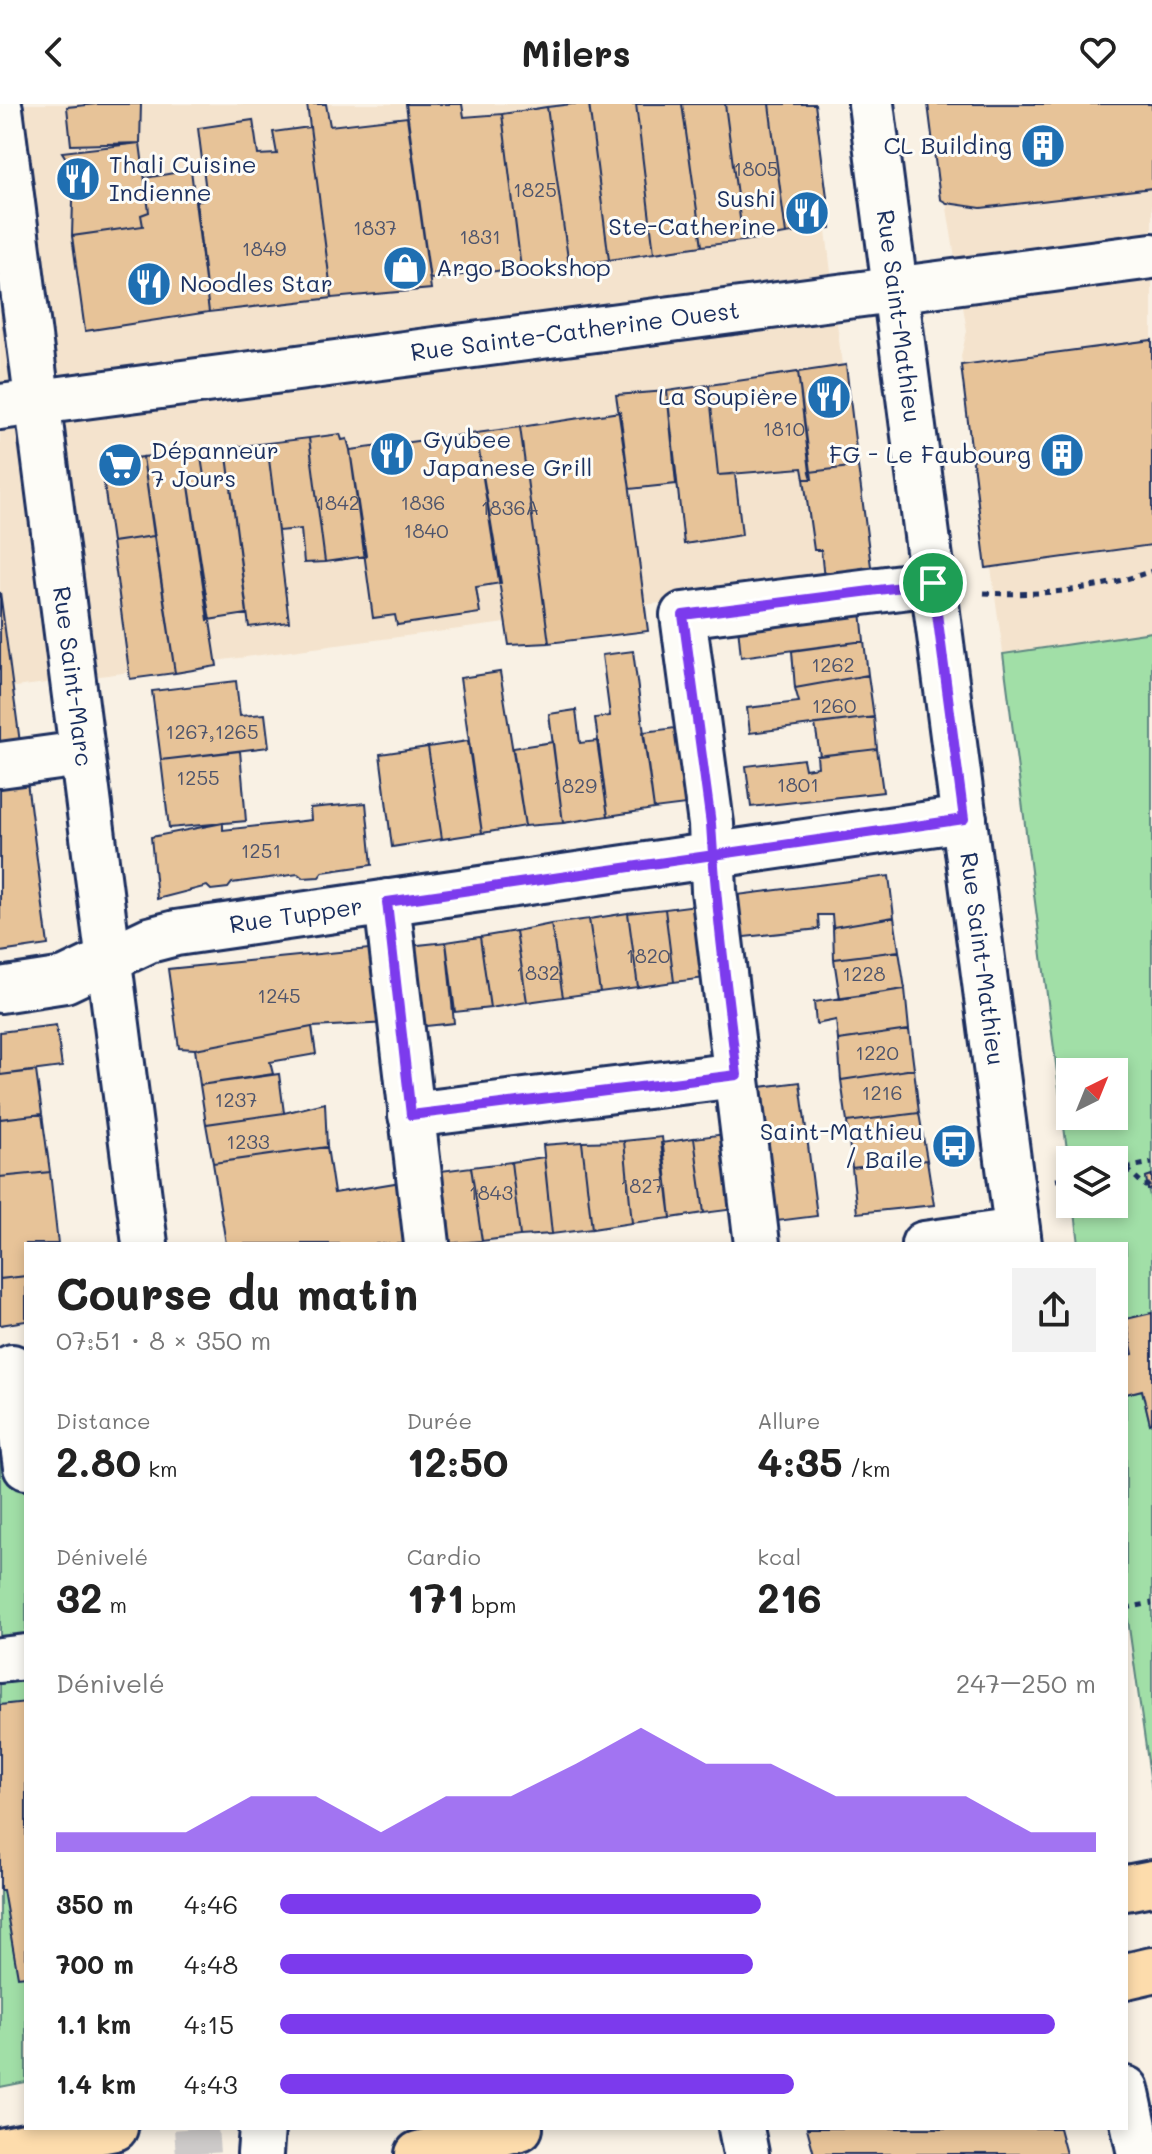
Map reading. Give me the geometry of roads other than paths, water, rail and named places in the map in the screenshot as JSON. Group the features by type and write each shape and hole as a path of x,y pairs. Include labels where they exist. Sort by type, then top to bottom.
{"main road":[{"path":"1128,1888 1152,1883"},
{"path":"1128,1976 1152,1970"},
{"path":"0,2151 105,2130"},
{"path":"418,2154 512,2130"}],"street":[{"name":"Rue Saint-Mathieu","path":"871,104 1018,1238"},
{"name":"Rue Saint-Marc","path":"0,109 19,405 81,754 145,1242"},
{"name":"Rue Sainte-Catherine Ouest","path":"19,405 1152,256"},
{"path":"757,1242 683,615 933,583"},
{"path":"0,765 81,754"},
{"name":"Rue Tupper","path":"0,990 65,980 162,936 964,819"},
{"path":"387,902 427,1242"},
{"path":"411,1115 737,1075"},
{"path":"955,1242 1018,1238"},
{"path":"13,1367 24,1452"},
{"path":"0,1660 24,1657"},
{"path":"1128,2098 1140,2154"},
{"path":"260,2154 262,2130"},
{"path":"741,2130 746,2154"}],"tunnel":[{"path":"196,2130 198,2154"}],"place":[{"name":"CL Building","path":"1043,146"},
{"name":"Thali Cuisine Indienne","path":"78,179"},
{"name":"Sushi Ste-Catherine","path":"807,213"},
{"name":"Argo Bookshop","path":"405,268"},
{"name":"Noodles Star","path":"149,284"},
{"name":"La Soupière","path":"829,397"},
{"name":"Gyubee Japanese Grill","path":"392,454"},
{"name":"FG - Le Faubourg","path":"1062,455"},
{"name":"Dépanneur 7 Jours","path":"120,465"},
{"name":"Saint-Mathieu / Baile","path":"954,1146"}]}
